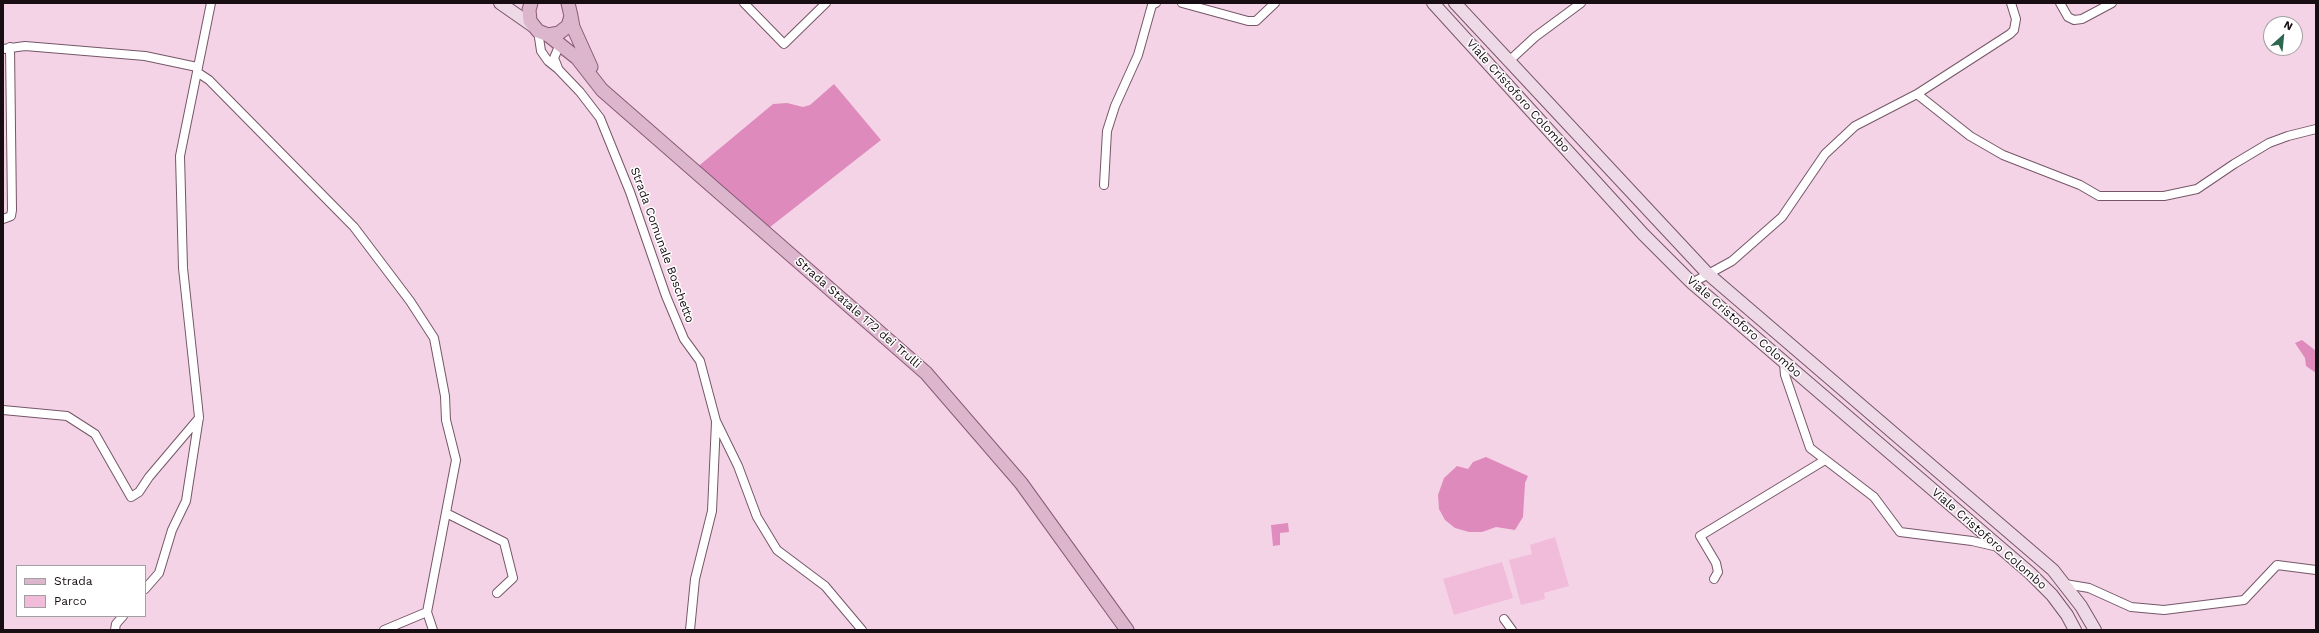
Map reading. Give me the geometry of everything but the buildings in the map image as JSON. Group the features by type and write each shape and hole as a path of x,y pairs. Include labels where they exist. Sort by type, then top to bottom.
{"main road":[{"path":"500,3 539,31 564,30"},
{"path":"531,3 529,16 539,31"},
{"path":"568,3 573,27 602,90"},
{"name":"Viale Cristoforo Colombo","path":"1432,3 1644,234 1692,283 2000,548 2052,596 2067,615 2075,630"},
{"name":"Viale Cristoforo Colombo","path":"1455,3 1508,62 1707,274 2053,570 2065,584 2095,630"},
{"path":"560,44 564,30 571,16"},
{"name":"Strada Statale 172 dei Trulli","path":"539,31 560,44 577,58 602,90 926,373 1021,482 1127,630"},
{"path":"2052,596 2065,584"}],"street":[{"path":"146,588 158,573 172,530 186,501 199,417 183,268 180,156 211,3"},
{"path":"744,3 784,44 826,3"},
{"path":"1104,185 1107,131 1115,106 1138,55 1152,5 1156,3"},
{"path":"1182,3 1256,21 1275,3"},
{"path":"1508,62 1525,44 1581,3"},
{"path":"1692,283 1732,261 1782,217 1824,154 1855,126 1917,94 2010,34 2015,26 2016,19 2011,3"},
{"path":"2060,3 2068,17 2074,20 2082,19 2112,3"},
{"name":"Strada Comunale Boschetto","path":"539,31 541,51 548,61 558,69 600,118 630,192 672,310 684,339 700,361 716,421 738,466 758,517 777,550 825,586 862,630"},
{"path":"558,69 554,58 560,44"},
{"path":"3,219 11,216 12,210 6,48 145,56 197,67 197,72 210,80 354,227 410,301 434,338 445,396 449,435 456,460 427,612 433,630"},
{"path":"1917,94 1970,136 2003,156 2080,185 2099,196 2164,196 2197,189 2269,143 2288,136 2316,129"},
{"path":"1784,363 1785,375 1810,448 1874,497 1900,532 1972,541 2000,548"},
{"path":"3,410 67,416 95,434 131,497 139,492 149,477 199,417"},
{"path":"690,630 695,579 712,511 716,421"},
{"path":"1714,579 1718,572 1716,563 1700,536 1825,460"},
{"path":"446,513 504,542 513,578 497,593"},
{"path":"2065,584 2090,588 2131,607 2164,610 2244,600 2277,565 2316,570"},
{"path":"384,630 427,612"},
{"path":"115,630 116,624 122,617"},
{"path":"1504,619 1512,630"}],"green space":[{"path":"1555,537 1569,586 1544,593 1545,599 1521,605 1509,560 1532,554 1530,545"},
{"path":"1502,562 1513,598 1454,615 1443,579"}],"shaded area":[{"path":"834,84 881,140 765,231 695,169 773,104 787,103 803,107 810,105"},
{"path":"2302,340 2316,351 2316,373 2306,366 2305,358 2295,343"},
{"path":"1486,457 1528,476 1525,483 1523,517 1515,530 1496,527 1482,532 1469,532 1455,528 1445,520 1439,509 1438,495 1444,478 1457,466 1468,469 1473,462"},
{"path":"1288,523 1289,532 1280,533 1280,545 1273,546 1271,525"}]}
